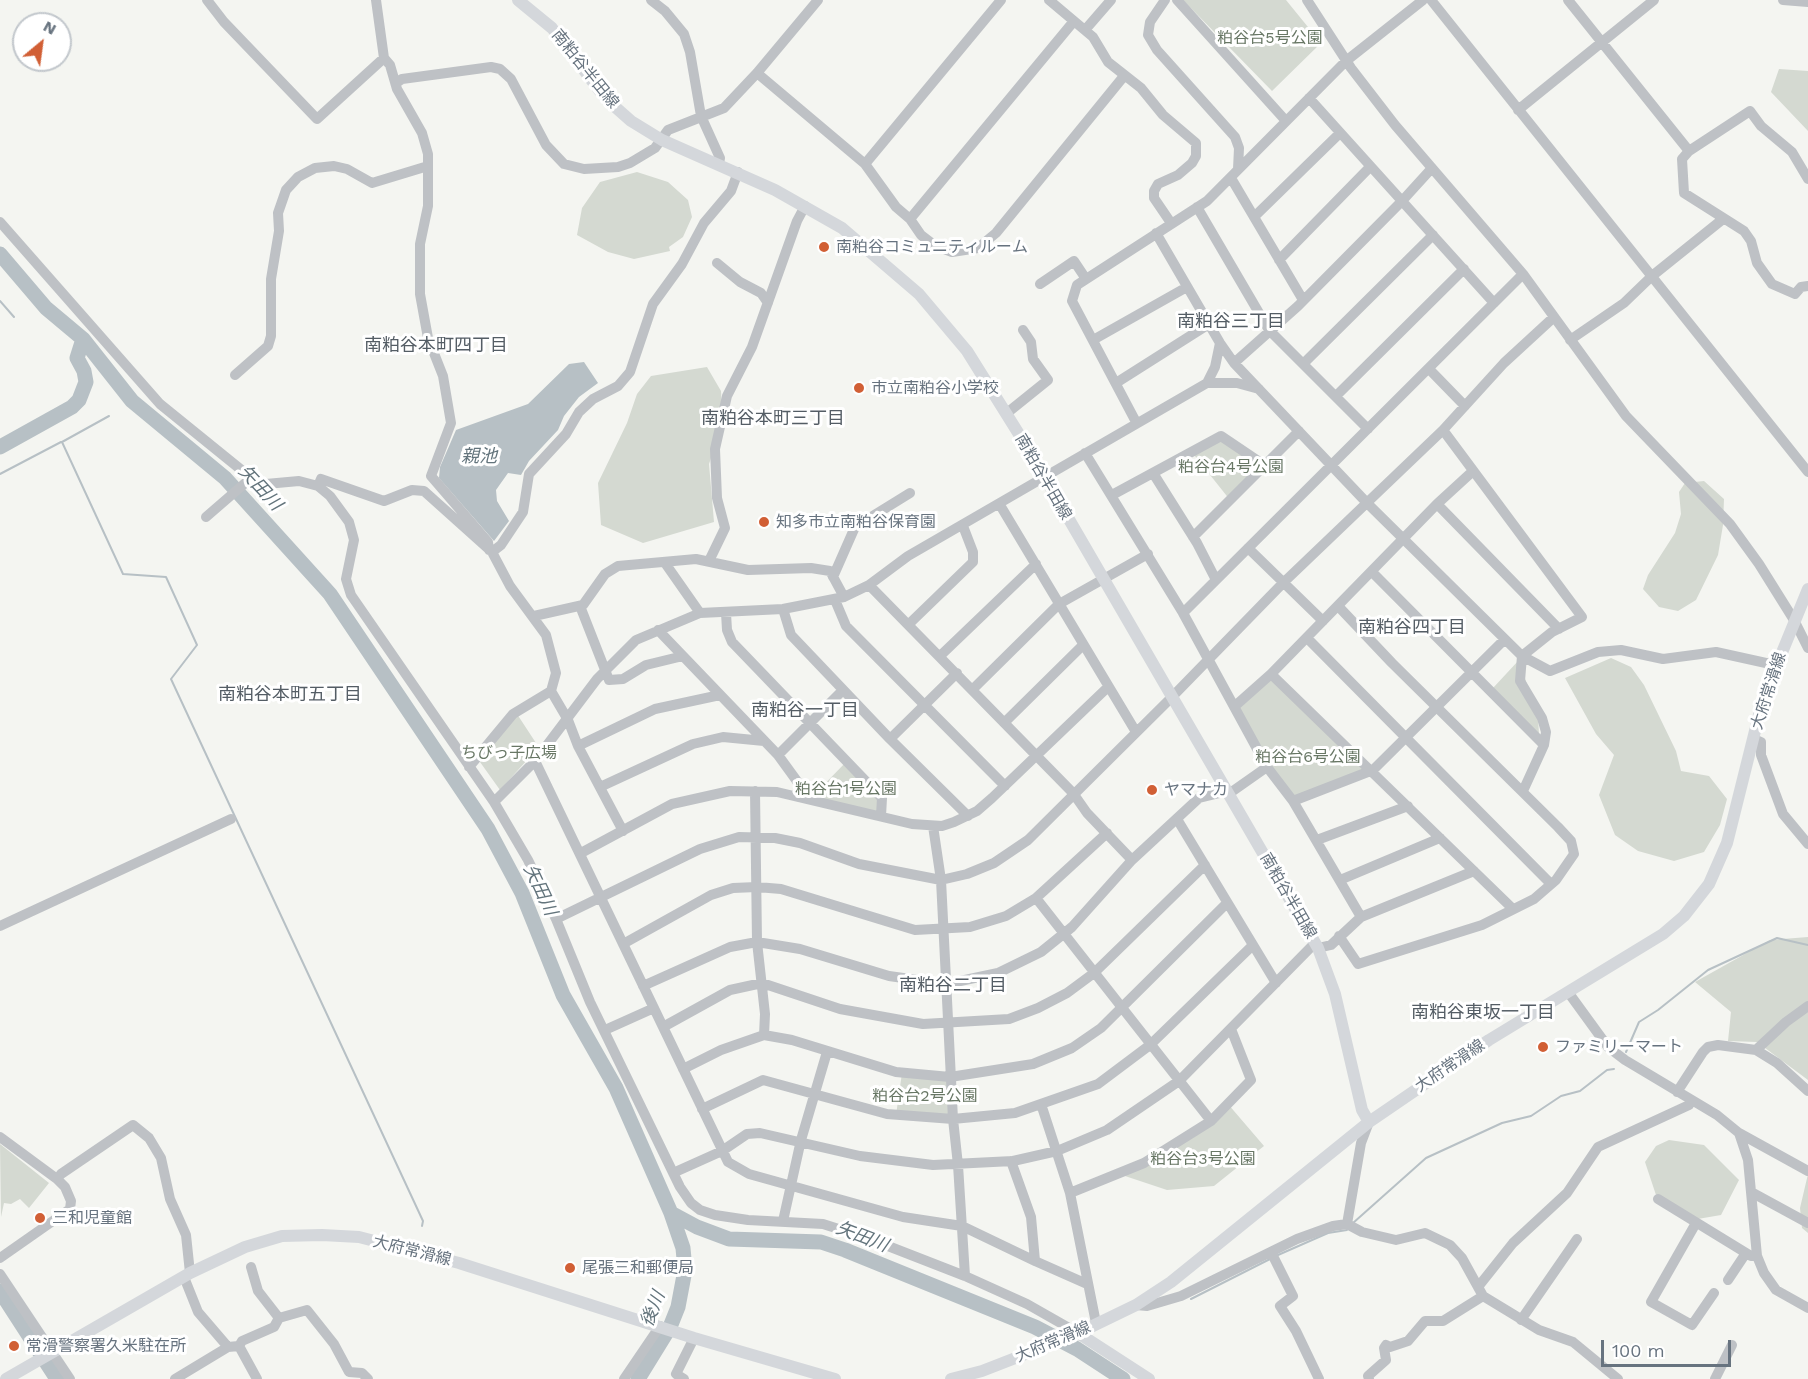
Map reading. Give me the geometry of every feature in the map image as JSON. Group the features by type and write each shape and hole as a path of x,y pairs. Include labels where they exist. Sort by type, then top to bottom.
{"main road":[{"name":"南粕谷半田線","path":"518,0 552,28 616,110 662,140 738,172 805,206 864,245 919,294 967,351 1007,413 1316,945 1335,994 1362,1110 1369,1122"},
{"name":"大府常滑線","path":"951,1379 984,1375 1136,1305 1171,1282 1369,1122 1489,1040 1663,934 1684,916 1709,884 1726,843 1775,664 1808,590"},
{"name":"大府常滑線","path":"6,1379 187,1275 245,1247 282,1236 322,1235 358,1237 459,1263 694,1338 835,1379"},
{"path":"1075,1334 1149,1379"}],"street":[{"path":"207,0 224,22 317,119 384,58"},
{"path":"376,0 384,58 390,65 396,82 422,133 428,154 428,206 420,244 420,294 426,330 443,376 451,412 451,423 430,476 488,542 490,551 510,586 546,635 554,657 556,673 551,691 513,714 470,768"},
{"path":"651,0 665,11 684,34 690,52 701,116 720,158 719,164"},
{"path":"396,82 402,79 491,67 500,69 510,79 546,145 564,164 596,169 630,163 655,148 668,130 724,108 757,73 818,0"},
{"path":"865,164 1001,0"},
{"path":"1048,0 1094,37 1108,62 1141,88 1163,115 1196,143 1196,156 1192,163 1178,175 1158,184 1154,191 1154,198 1171,223"},
{"path":"1085,30 1111,0"},
{"path":"1165,0 1150,22 1148,35 1157,50 1235,137 1239,147 1234,174 1254,217 1303,300"},
{"path":"1177,0 1286,121"},
{"path":"1307,0 1346,61 1432,168 1523,274 1626,416 1730,524 1794,620 1808,648"},
{"path":"1136,422 1072,301 1077,285 1207,201 1346,61 1423,0"},
{"path":"1431,0 1808,472"},
{"path":"1568,0 1689,151"},
{"path":"1518,110 1654,0"},
{"path":"1783,0 1808,2"},
{"path":"910,219 1074,21"},
{"path":"757,73 865,164 897,207 921,234 945,251 965,251 982,246 1018,208 1124,76"},
{"path":"1309,98 1494,303"},
{"path":"1808,179 1803,158 1761,126 1750,111 1689,151 1682,159 1684,193 1744,231 1757,263 1772,284 1795,294 1801,287 1808,286"},
{"path":"1254,217 1340,133"},
{"path":"235,375 268,346 272,336 271,279 279,231 278,213 286,190 298,177 315,168 334,166 347,169 372,183 428,165"},
{"path":"1279,260 1370,167"},
{"path":"1234,363 1303,300 1432,168"},
{"path":"490,551 501,544 523,512 529,474 566,434 579,412 593,399 618,386 630,372 653,303 682,264 704,223 731,191 738,172"},
{"path":"709,561 725,528 717,498 717,435 727,396 746,361 797,221 805,206"},
{"path":"1197,207 1269,330 1368,429"},
{"path":"1570,340 1624,303 1652,276 1723,219"},
{"path":"0,222 160,404 248,480 266,484 299,481 318,486 330,496 351,527 354,547 346,579 351,595 408,674 444,732 494,802 528,860 556,919 575,969 673,1173 691,1203 700,1210 748,1220 823,1224 917,1256 1027,1304 1075,1334"},
{"path":"1156,233 1234,363 1367,503 1522,656 1550,671 1598,652 1621,650 1659,659 1676,659 1716,652 1775,664"},
{"path":"1303,364 1433,235"},
{"path":"1040,284 1074,261 1086,279"},
{"path":"717,263 740,282 761,293 768,303"},
{"path":"1336,396 1464,269"},
{"path":"1183,613 1523,274"},
{"path":"1093,340 1187,287"},
{"path":"556,919 723,840 756,837 800,843 859,864 941,880 967,874 994,863 1028,840 1283,583 1443,430 1504,363 1554,317"},
{"path":"1116,383 1209,324"},
{"path":"1007,413 1048,380 1033,359 1031,342 1023,330"},
{"path":"1207,382 1215,367 1220,343"},
{"path":"1429,369 1465,406"},
{"path":"494,802 535,761 604,671 636,640 700,613 783,609 840,599 869,585 908,556 1000,505 1136,422 1207,382 1237,383 1259,389"},
{"path":"1443,430 1582,616 1559,629 1522,656 1520,681 1542,718 1546,732 1544,745 1523,790"},
{"path":"1193,537 1299,431"},
{"path":"1112,495 1221,436 1264,465"},
{"path":"1085,453 1183,613 1267,767 1293,801 1361,917"},
{"path":"1235,706 1271,674 1404,537 1473,471"},
{"path":"1153,473 1193,537 1216,580"},
{"path":"318,486 321,479 384,501 412,490 424,491 490,551"},
{"path":"206,517 248,480"},
{"path":"833,577 855,527 910,494"},
{"path":"1437,504 1559,629"},
{"path":"1000,505 1082,646 1136,732"},
{"path":"909,624 973,561 973,552 963,526"},
{"path":"1248,548 1323,621"},
{"path":"972,690 1059,604 1148,554"},
{"path":"534,616 580,606 590,599 605,574 618,566 696,559 748,570 811,568 830,571 846,626 1005,786"},
{"path":"665,563 700,613"},
{"path":"940,656 1036,564"},
{"path":"1372,572 1544,745"},
{"path":"869,585 1039,757 1073,793 1087,813 1132,860"},
{"path":"580,606 609,680 623,679 646,665 683,656"},
{"path":"1338,606 1392,663 1523,790 1571,841 1574,854 1551,884 1534,898 1482,925 1358,964 1339,936"},
{"path":"783,609 790,635 968,816"},
{"path":"726,613 727,630 732,642 811,721 882,798 881,816"},
{"path":"658,630 778,755 810,800"},
{"path":"1307,638 1551,884"},
{"path":"1293,801 1373,770 1504,640"},
{"path":"1005,722 1082,646"},
{"path":"890,739 957,673"},
{"path":"1271,674 1373,770 1514,909"},
{"path":"581,854 672,804 705,795 755,791 777,792 881,816 942,826 968,816 1005,786 1039,757 1108,687"},
{"path":"778,755 843,690"},
{"path":"551,691 568,720 578,746 623,831"},
{"path":"578,746 655,709 720,695"},
{"path":"600,788 693,744 723,737 764,741"},
{"path":"1754,739 1761,742 1761,755 1783,814 1808,844"},
{"path":"535,761 722,1151 735,1168 903,1217 962,1226 1087,1284"},
{"path":"644,986 730,947 758,942 800,949 889,976 946,984 1012,967 1041,952 1063,934 1132,860 1199,798 1229,792 1267,767"},
{"path":"755,791 758,942 764,1035"},
{"path":"1317,840 1408,806"},
{"path":"0,926 231,819"},
{"path":"1177,819 1276,983"},
{"path":"933,826 941,880 950,1077 965,1276"},
{"path":"623,944 711,896 733,888 781,889 915,930 970,927 1006,916 1036,898 1107,833"},
{"path":"1340,880 1440,838"},
{"path":"663,1027 730,990 762,983 840,1009 923,1024 1009,1018 1038,1008 1067,993 1094,973 1205,865"},
{"path":"673,1173 722,1151 747,1134 801,1140 860,1155 933,1165 1011,1161 1057,1151 1107,1130 1179,1081 1316,945 1330,945 1361,917 1474,871"},
{"path":"1036,898 1210,1121"},
{"path":"683,1069 721,1050 764,1035 792,1040 896,1072 950,1077 1033,1064 1072,1047 1101,1028 1227,903"},
{"path":"702,1108 763,1080 887,1114 953,1119 1015,1113 1098,1084 1150,1045 1253,945"},
{"path":"1568,992 1608,1047 1717,1115 1738,1134 1808,1171"},
{"path":"1756,1050 1786,1022 1808,1006"},
{"path":"605,1030 654,1008"},
{"path":"1070,1193 1144,1162 1210,1121 1251,1080 1231,1029"},
{"path":"1677,1092 1708,1047 1718,1045 1756,1050 1777,1063 1808,1091"},
{"path":"783,1221 801,1140 827,1052"},
{"path":"1041,1104 1070,1193 1096,1323"},
{"path":"1369,1379 1368,1376 1386,1360 1384,1348 1386,1345 1390,1347 1408,1341 1425,1321 1443,1321 1480,1291 1512,1243 1567,1193 1598,1147 1689,1105"},
{"path":"1347,1224 1361,1143 1369,1122"},
{"path":"57,1179 133,1125 142,1131 161,1158 170,1199 186,1235 187,1275 198,1312 233,1346 257,1379"},
{"path":"1728,1280 1752,1254 1748,1160 1738,1134"},
{"path":"0,1137 57,1179 65,1187 71,1201 70,1209 0,1258"},
{"path":"1011,1161 1031,1217 1035,1261"},
{"path":"1751,1192 1808,1224"},
{"path":"1658,1199 1752,1254 1776,1290 1808,1308"},
{"path":"1696,1222 1651,1302 1692,1325 1714,1293"},
{"path":"1136,1305 1147,1306 1181,1296 1320,1230 1347,1224 1362,1232 1396,1240 1425,1233 1450,1245 1462,1258 1480,1291 1539,1330 1573,1342 1618,1379"},
{"path":"1521,1320 1577,1239"},
{"path":"1271,1252 1293,1296 1280,1306 1296,1331 1319,1379"},
{"path":"251,1267 258,1291 279,1318"},
{"path":"0,1274 70,1379"},
{"path":"1171,1282 1173,1290 1181,1296"},
{"path":"175,1379 242,1341 274,1327 279,1318 307,1310 334,1344 350,1372 362,1373 368,1379"},
{"path":"624,1379 660,1326"},
{"path":"684,1379 676,1374 694,1338"},
{"path":"1715,1379 1732,1344"}],"green space":[{"name":"粕谷台5号公園","path":"1183,0 1286,0 1321,43 1272,91"},
{"path":"1779,69 1808,71 1808,131 1771,92"},
{"path":"637,172 668,182 688,200 692,217 683,237 669,247 670,251 634,259 608,252 577,235 582,208 600,182"},
{"path":"707,367 721,391 723,422 709,464 714,522 643,543 601,525 598,483 627,423 637,394 651,376"},
{"name":"粕谷台4号公園","path":"1221,436 1264,465 1230,500 1191,451"},
{"path":"1704,481 1724,499 1718,555 1696,600 1678,611 1659,607 1643,589 1648,575 1675,533 1681,514 1679,492 1685,483"},
{"path":"1611,658 1631,667 1644,685 1676,751 1681,771 1709,776 1727,799 1720,825 1704,852 1674,861 1638,851 1615,835 1599,795 1614,755 1596,734 1565,678"},
{"path":"1519,660 1538,718 1539,734 1493,688"},
{"name":"粕谷台6号公園","path":"1271,674 1373,770 1293,801 1235,706"},
{"name":"ちびっ子広場","path":"517,714 536,743 528,759 500,790 480,762"},
{"name":"粕谷台1号公園","path":"847,761 882,798 881,816 810,799"},
{"path":"1808,937 1808,1080 1757,1042 1728,1041 1731,1012 1695,982 1770,940"},
{"name":"粕谷台2号公園","path":"902,1073 950,1077 953,1119 896,1115"},
{"name":"粕谷台3号公園","path":"1228,1104 1264,1146 1214,1186 1167,1190 1119,1174 1144,1163"},
{"path":"1669,1140 1704,1145 1739,1180 1721,1215 1686,1221 1656,1195 1645,1162 1656,1146"},
{"path":"0,1144 49,1183 29,1208 20,1199 11,1204 4,1203 1,1217"},
{"path":"1808,1174 1808,1233 1802,1228 1800,1208"}],"water":[{"name":"親池","path":"584,362 598,383 579,397 564,416 558,430 529,461 521,475 508,473 496,490 497,501 509,521 494,541 439,478 440,467 456,430 528,404 569,364"}],"waterway":[{"name":"矢田川","path":"0,254 46,308 83,339 132,401 225,478 330,594 488,829 522,893 563,995 616,1088 671,1213 683,1248 685,1270 678,1307 670,1327 638,1379"},
{"path":"0,301 14,317"},
{"path":"0,447 72,407 79,400 86,382 84,371 77,358 83,339"},
{"path":"109,416 62,442 123,574 166,577 197,645 171,679 423,1221 422,1226"},
{"path":"0,474 61,442"},
{"path":"1626,1052 1639,1022 1658,1010 1708,970 1777,938 1808,945"},
{"path":"1353,1223 1426,1158 1502,1123 1531,1116 1561,1096 1580,1091 1607,1070 1614,1069"},
{"name":"矢田川","path":"671,1213 697,1227 729,1239 821,1242 845,1250 1035,1327 1077,1349 1123,1379"},
{"path":"1278,1255 1328,1233 1347,1230"},
{"path":"1191,1299 1270,1259"},
{"path":"0,1291 57,1379"}],"place":[{"name":"南粕谷コミュニティルーム","path":"824,247"},
{"name":"市立南粕谷小学校","path":"859,388"},
{"name":"知多市立南粕谷保育園","path":"764,522"},
{"name":"ヤマナカ","path":"1152,790"},
{"name":"ファミリーマート","path":"1543,1047"},
{"name":"三和児童館","path":"40,1218"},
{"name":"尾張三和郵便局","path":"570,1268"},
{"name":"常滑警察署久米駐在所","path":"14,1346"}],"district":[{"name":"南粕谷三丁目","path":"1231,322"},
{"name":"南粕谷本町四丁目","path":"436,346"},
{"name":"南粕谷本町三丁目","path":"773,419"},
{"name":"南粕谷四丁目","path":"1412,628"},
{"name":"南粕谷本町五丁目","path":"290,695"},
{"name":"南粕谷一丁目","path":"805,711"},
{"name":"南粕谷二丁目","path":"953,986"},
{"name":"南粕谷東坂一丁目","path":"1483,1013"}],"water label":[{"name":"後川","path":"653,1309"}]}
